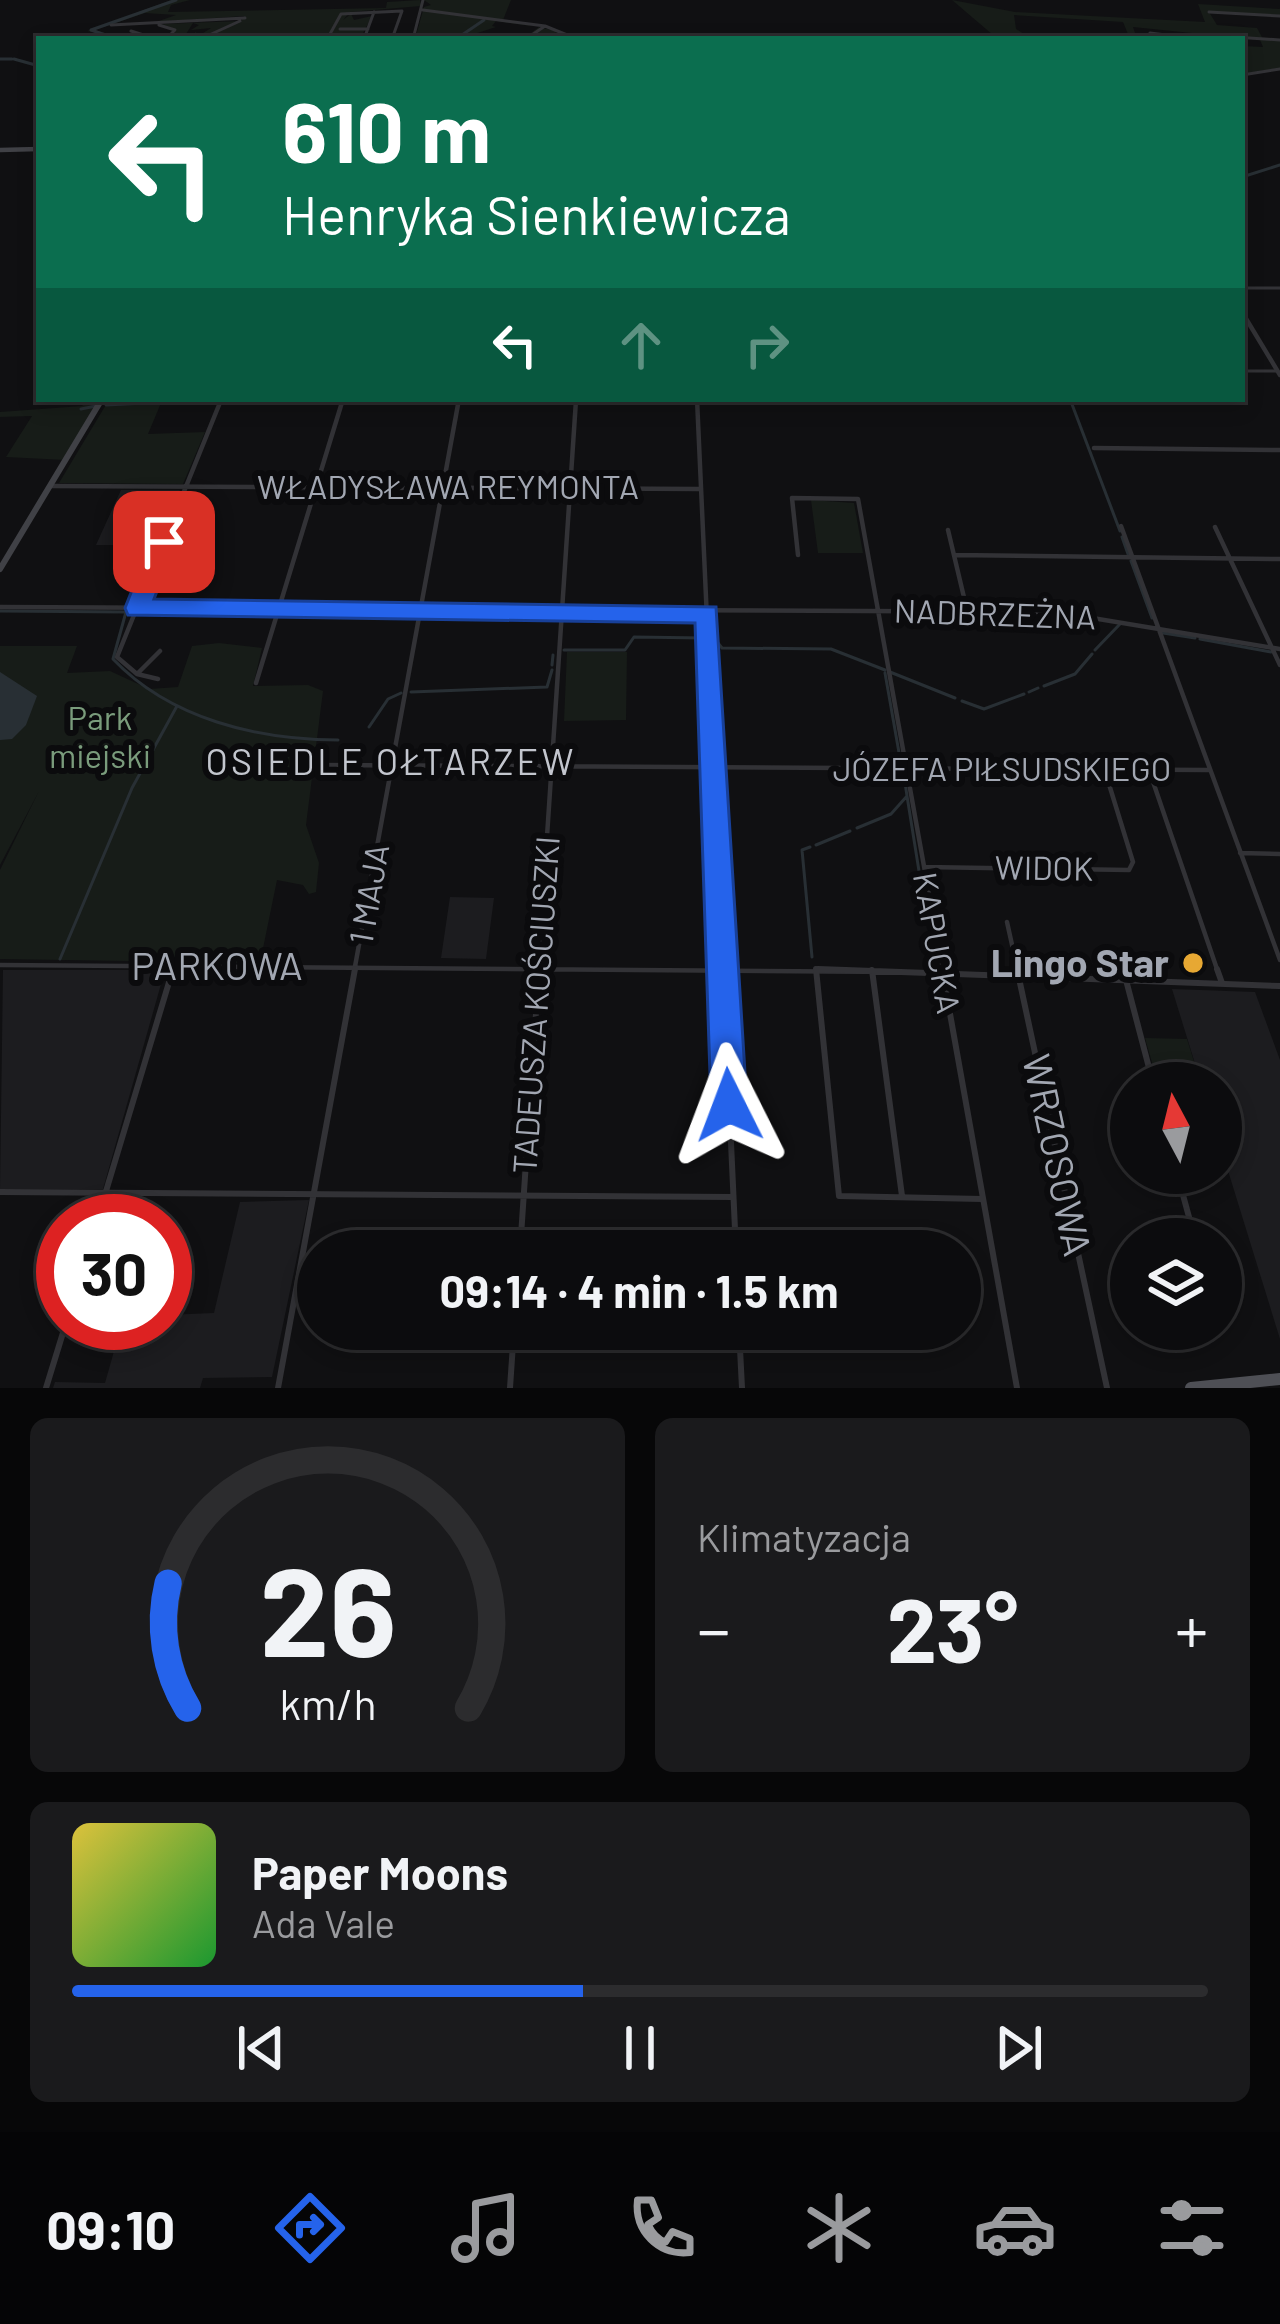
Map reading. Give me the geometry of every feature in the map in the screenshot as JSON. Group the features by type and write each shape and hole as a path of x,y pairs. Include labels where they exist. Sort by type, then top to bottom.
{"main road":[{"path":"0,150 36,149"},
{"path":"0,569 100,402"},
{"path":"1191,1388 1280,1379"}],"street":[{"path":"414,36 423,0"},
{"path":"423,10 545,26 570,36"},
{"path":"365,36 376,12"},
{"path":"329,36 340,14 403,12 393,36"},
{"path":"1208,12 1280,16"},
{"path":"112,25 243,18 208,36"},
{"path":"159,23 175,30 169,36"},
{"path":"530,36 545,26"},
{"path":"340,29 368,29"},
{"path":"131,31 147,36"},
{"path":"1245,38 1280,40"},
{"path":"1245,75 1280,69"},
{"path":"1245,288 1280,288"},
{"path":"1245,318 1279,373"},
{"path":"1245,371 1279,373"},
{"path":"256,683 342,402"},
{"name":"1 MAJA","path":"278,1388 458,402"},
{"name":"TADEUSZA KOŚCIUSZKI","path":"522,1230 577,402"},
{"path":"697,402 735,1230"},
{"path":"158,679 137,674 117,657 219,405"},
{"path":"1094,448 1280,450"},
{"name":"WŁADYSŁAWA REYMONTA","path":"51,485 701,489"},
{"name":"KAPUCKA","path":"798,555 792,498 858,499 1017,1388"},
{"path":"1121,526 1280,960"},
{"path":"1215,527 1280,665"},
{"path":"948,530 968,610"},
{"path":"954,555 1280,559"},
{"name":"NADBRZEŻNA","path":"0,608 707,614 968,610 1088,614 1280,649"},
{"path":"137,674 160,651"},
{"name":"JÓZEFA PIŁSUDSKIEGO","path":"315,765 1208,770"},
{"name":"WIDOK","path":"924,867 1129,870 1132,862 1104,768"},
{"path":"1150,770 1222,983"},
{"path":"1240,854 1280,854"},
{"name":"WRZOSOWA","path":"1007,922 1107,1388"},
{"name":"PARKOWA","path":"0,965 722,967 1280,986"},
{"path":"106,1192 174,966"},
{"path":"816,969 839,1196 982,1199"},
{"path":"872,970 903,1198"},
{"path":"1126,980 1148,1062"},
{"path":"0,1192 734,1197"},
{"path":"46,1388 58,1350"},
{"path":"510,1388 513,1350"},
{"path":"740,1350 742,1388"}],"shaded area":[{"path":"121,490 180,490 157,545 96,545"},
{"path":"0,672 37,696 26,725 12,739 0,740"},
{"path":"450,897 494,898 486,959 441,958"},
{"path":"3,970 165,970 103,1189 0,1189"},
{"path":"1172,989 1255,992 1280,1060 1280,1339 1235,1194 1242,1194 1242,1062 1195,1062"},
{"path":"309,1200 303,1230 297,1230 297,1257 272,1377 203,1378 200,1388 53,1388 55,1382 105,1383 114,1350 192,1350 192,1314 214,1313 240,1202"}],"green space":[{"path":"171,0 190,0 171,5 168,12 386,8 387,2 420,0 421,6 350,12 343,20 351,14 354,20 372,16 362,36 330,36 341,13 328,35 194,36 211,28 191,30 199,25 193,23 186,34 174,35 183,36 172,36 177,30 162,24 241,21 244,16 156,22 176,15 145,13 95,30 116,36 87,31"},
{"path":"424,0 511,0 503,20 534,26 496,21 492,26 496,27 468,36 416,36 424,7 431,5"},
{"path":"952,0 1015,12 1205,22 1198,4 1280,9 1280,15 1209,12 1217,25 1257,28 1263,39 1280,40 1280,68 1245,74 1245,46 1263,47 1260,40 1245,36 1133,27 1136,36 1129,36 1123,22 1014,15 1016,29 1027,36 993,35"},
{"path":"539,27 557,31 553,36 527,36"},
{"path":"98,402 66,460 6,457 32,416 0,417 0,412"},
{"path":"107,403 161,403 148,434 205,432 183,484 59,483"},
{"path":"811,500 854,503 863,553 818,553"},
{"name":"Park miejski","path":"219,643 262,648 253,686 308,685 323,691 306,825 319,863 316,892 309,894 303,885 277,880 260,963 0,959 0,870 39,791 0,865 0,646 77,646 67,673 110,671 149,689 178,687 192,646"},
{"path":"567,652 627,652 626,720 564,721"},
{"path":"1145,1038 1187,1039 1194,1062 1152,1062"}],"waterway":[{"path":"108,36 91,30 176,0"},
{"path":"460,36 484,20"},
{"path":"0,59 12,59"},
{"path":"14,59 36,65"},
{"path":"1245,176 1280,165"},
{"path":"106,405 164,402"},
{"path":"1071,402 1120,531"},
{"path":"81,409 96,406"},
{"path":"1122,537 1128,554"},
{"path":"1131,561 1152,618"},
{"path":"0,611 126,612 113,659 161,697 247,730 338,740"},
{"path":"1095,650 1120,624"},
{"path":"1163,633 1195,638"},
{"path":"564,650 625,650 634,637 704,638"},
{"path":"714,638 722,648 831,649 885,670"},
{"path":"1200,639 1271,652"},
{"path":"1044,686 1075,674 1092,654"},
{"path":"552,665 553,655"},
{"path":"411,692 547,687 552,670"},
{"path":"890,672 955,698"},
{"path":"885,673 901,764"},
{"path":"1029,692 1038,688"},
{"path":"369,727 388,699 401,693"},
{"path":"962,701 984,709 1024,694"},
{"path":"60,959 132,788 177,706"},
{"path":"904,776 907,796"},
{"path":"857,828 891,814 907,796"},
{"path":"907,796 919,871"},
{"path":"816,845 850,831"},
{"path":"810,847 802,850 812,957"}],"place":[{"name":"Lingo Star","path":"1193,963"}],"district":[{"name":"OSIEDLE OŁTARZEW","path":"391,762"}],"route":[{"path":"164,542 137,608 707,614 729,1105"}]}
